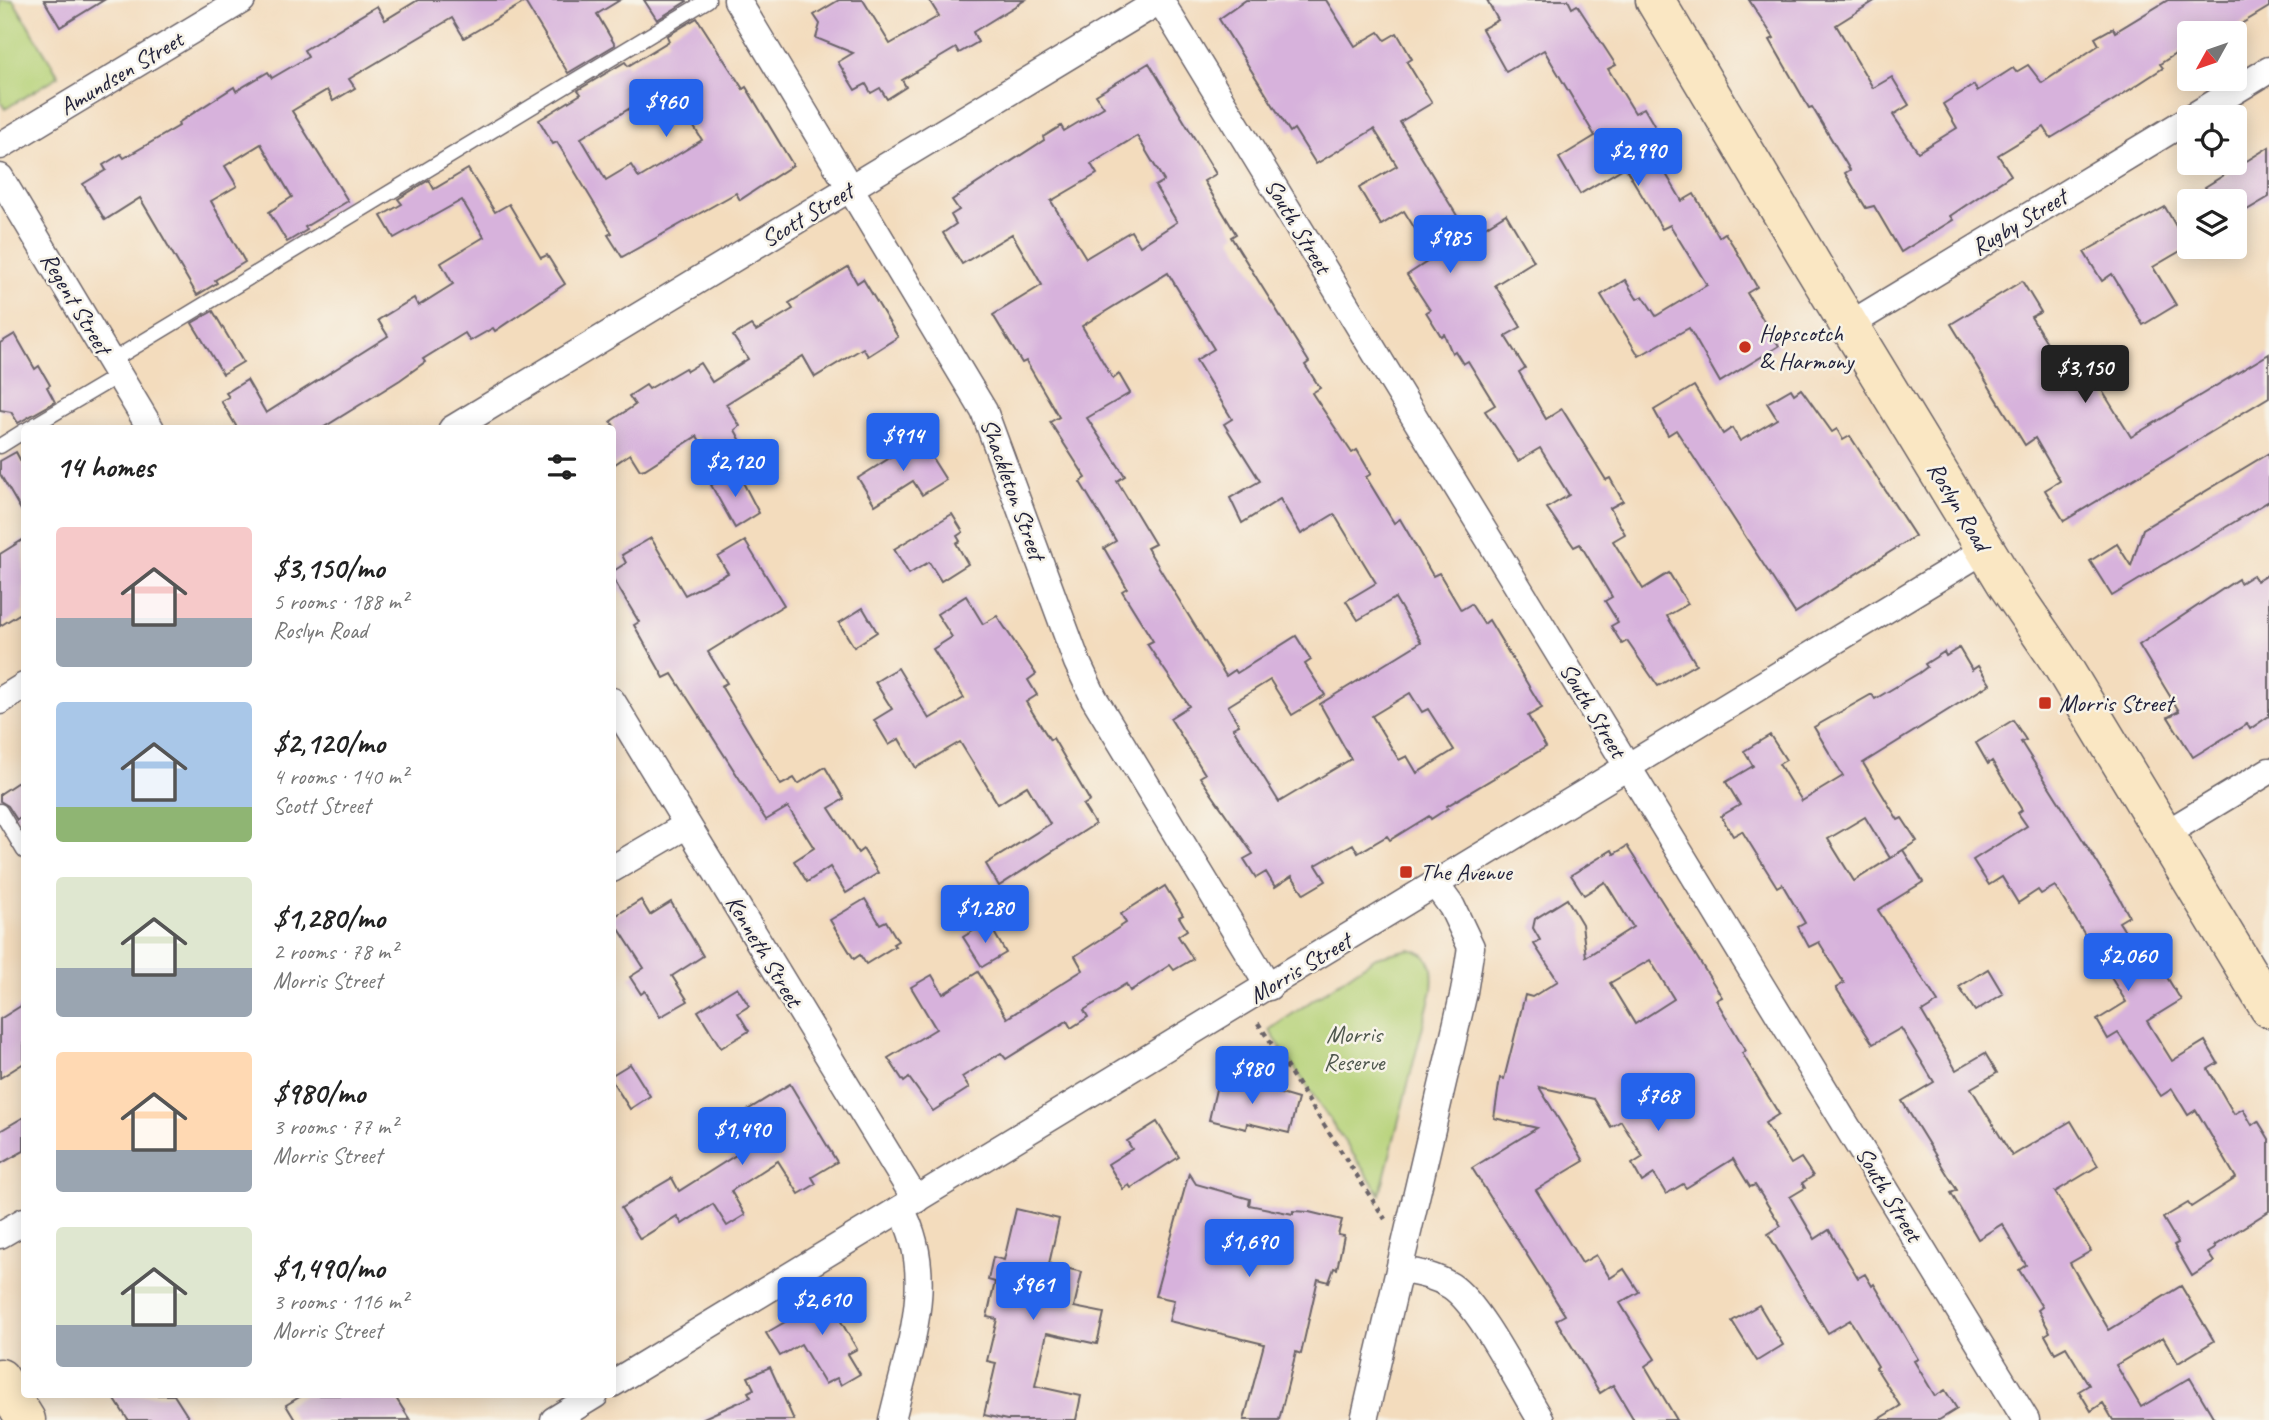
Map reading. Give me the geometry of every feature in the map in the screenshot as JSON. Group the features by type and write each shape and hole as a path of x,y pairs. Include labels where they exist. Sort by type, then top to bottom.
{"street":[{"name":"Amundsen Street","path":"0,146 242,0"},
{"name":"Shackleton Street","path":"737,0 984,411 1077,662 1094,698 1269,987"},
{"name":"Scott Street","path":"459,425 1161,0"},
{"name":"South Street","path":"1161,0 2026,1420"},
{"name":"Roslyn Road","path":"1655,0 1849,325 1986,549 2060,662 2269,1008"},
{"name":"Rugby Street","path":"2213,105 2269,71"},
{"name":"Rugby Street","path":"1849,325 2177,126"},
{"name":"Regent Street","path":"0,177 150,425"},
{"name":"Morris Street","path":"616,1382 1436,886 1986,549"},
{"path":"0,701 21,688"},
{"name":"Kenneth Street","path":"616,708 909,1205 917,1246 918,1308 892,1420"},
{"path":"2165,834 2269,771"},
{"path":"616,867 687,825"},
{"path":"1364,1420 1464,992 1471,947 1452,907 1436,886"},
{"path":"0,1235 21,1223"},
{"path":"1401,1270 1426,1273 1454,1288 1472,1307 1541,1420"},
{"path":"0,1378 26,1420"},
{"path":"554,1420 590,1398"}],"lane":[{"path":"34,425 115,368 708,0"},
{"path":"0,446 21,434"},
{"path":"0,811 21,846"}],"path":[{"path":"1258,1023 1387,1221"}],"green space":[{"path":"0,0 13,0 59,76 5,109 0,101"},
{"name":"Morris Reserve","path":"1410,949 1418,951 1428,959 1433,975 1432,990 1380,1194 1269,1030 1376,957"}],"building":[{"path":"44,0 104,0 60,27"},
{"path":"418,0 620,0 597,14 615,45 568,73 525,2 464,38 452,18 349,79 355,88 333,101 327,90 292,111 348,201 305,227 307,230 287,242 269,212 292,197 261,144 225,166 237,186 211,201 245,262 215,280 217,283 197,295 140,198 105,220 83,184 106,170 103,165 121,154 124,158 179,126 178,123 234,87 236,91 268,72 272,78 308,57 304,50 377,6 385,20"},
{"path":"644,0 686,0 687,1 657,20"},
{"path":"839,0 863,0 890,44 939,16 929,0 1025,0 973,32 978,42 959,53 956,48 902,80 906,87 887,99 880,88 871,93 866,84 855,90 838,62 853,53 816,38 820,24 814,15"},
{"path":"1246,0 1326,0 1355,46 1379,32 1385,40 1397,33 1412,59 1407,62 1432,103 1400,122 1459,219 1463,217 1474,234 1506,214 1534,261 1495,285 1521,327 1505,336 1525,368 1519,372 1546,419 1562,409 1606,480 1610,478 1623,501 1610,508 1625,534 1613,541 1643,589 1669,573 1688,604 1667,616 1696,664 1658,686 1627,641 1622,644 1611,626 1618,622 1605,601 1612,597 1580,544 1574,547 1547,508 1569,495 1540,448 1518,461 1485,411 1495,405 1468,361 1463,364 1455,351 1452,353 1444,334 1441,336 1426,312 1430,310 1407,275 1433,258 1404,211 1381,225 1359,188 1397,166 1374,129 1316,164 1294,129 1290,132 1219,19"},
{"path":"1487,0 1568,0 1572,8 1577,5 1616,65 1608,69 1635,113 1644,108 1665,144 1653,152 1682,201 1694,194 1719,237 1725,233 1736,250 1757,287 1747,293 1779,346 1720,382 1689,328 1639,356 1601,295 1625,280 1637,299 1643,296 1656,316 1707,285 1670,225 1662,229 1625,167 1580,194 1559,158 1595,136 1544,50 1506,72 1482,29 1498,20"},
{"path":"1749,0 1876,0 1836,25 1873,88 1892,77 1909,105 1893,115 1918,152 1957,128 1943,104 1974,85 1977,91 2013,68 2016,72 2028,65 2042,83 2099,45 2095,38 2113,28 2115,32 2168,0 2269,0 2269,7 2246,21 2177,21 2177,53 2160,64 2163,68 2051,138 2044,127 1998,155 2011,175 1950,216 1953,220 1901,252 1874,206 1866,208 1845,173 1850,170 1812,107 1809,108 1770,40 1774,38"},
{"path":"697,18 743,89 746,87 793,165 740,200 736,193 622,257 608,235 612,233 557,142 553,144 539,120 581,94 578,90 625,62 628,66 669,41 667,36","holes":["668,85 702,140 639,178 631,165 606,180 581,138"]},
{"path":"1149,63 1216,174 1204,181 1236,234 1231,237 1309,362 1305,365 1320,388 1312,393 1352,453 1357,450 1371,474 1366,477 1394,523 1400,519 1433,576 1439,573 1461,610 1471,604 1484,624 1489,620 1542,708 1528,716 1546,747 1447,806 1448,808 1431,819 1429,816 1390,840 1387,836 1358,853 1353,844 1316,865 1326,881 1304,894 1292,876 1275,887 1266,872 1256,878 1244,859 1253,854 1200,777 1205,774 1170,718 1189,706 1147,644 1153,641 1122,591 1127,588 1104,548 1116,541 1080,482 1086,478 1050,422 1059,417 1026,361 1022,363 993,315 1042,285 1012,234 962,264 943,233 956,224 951,215 959,210 952,200 1044,140 1043,137 1061,126 1064,131 1104,107 1096,95","holes":["1137,136 1164,181 1155,186 1177,222 1140,246 1131,231 1086,258 1051,201 1097,174 1091,164","1168,273 1214,349 1196,360 1232,419 1224,424 1260,481 1230,498 1242,523 1280,499 1301,534 1334,514 1376,583 1346,601 1358,620 1395,598 1421,642 1320,704 1351,759 1279,802 1233,728 1239,725 1228,706 1270,680 1292,715 1325,695 1305,664 1311,660 1296,636 1237,673 1235,670 1226,676 1147,548 1155,544 1117,481 1125,476 1087,418 1130,393 1119,374 1113,379 1082,326","1410,693 1422,712 1428,709 1454,750 1417,773 1407,756 1399,760 1372,716"]},
{"path":"2269,147 2269,197 2247,210 2247,189 2206,189 2205,187 2224,175 2247,175 2247,161"},
{"path":"468,169 495,212 509,204 541,258 547,255 565,284 495,331 493,328 470,341 465,333 423,359 425,362 400,380 327,425 236,425 221,401 229,397 226,393 247,380 266,413 388,336 378,320 414,298 418,306 453,284 441,263 484,237 462,200 394,238 381,216 402,204 398,199 429,180 434,189"},
{"path":"2165,207 2177,228 2177,253 2153,267 2176,305 2143,325 2112,274 2102,281 2084,252"},
{"path":"848,267 857,283 863,279 898,337 868,356 863,348 815,377 803,356 726,404 740,426 735,430 742,443 712,461 697,436 645,469 640,470 630,454 616,463 616,425 611,421 635,405 629,396 646,385 649,389 685,368 687,371 700,363 712,382 748,359 733,336 751,325 756,331 793,309 789,303"},
{"path":"2022,281 2041,312 2031,317 2075,387 2093,376 2131,437 2269,354 2269,397 2064,521 2045,490 2060,481 2035,438 2025,445 1951,324"},
{"path":"213,311 243,362 223,374 192,323"},
{"path":"15,334 35,369 39,366 50,385 47,387 55,402 18,423 11,412 0,410 0,343"},
{"path":"1694,386 1723,434 1732,428 1740,441 1777,419 1767,403 1791,389 1794,394 1801,389 1832,432 1837,429 1843,440 1850,436 1915,536 1795,613 1676,430 1668,435 1654,410"},
{"path":"920,439 946,480 922,495 913,481 875,505 858,478"},
{"path":"16,452 21,461 21,510 0,474 0,461"},
{"path":"2269,453 2269,501 2112,596 2090,561 2117,544 2131,566 2143,529"},
{"path":"737,471 759,513 735,528 711,485"},
{"path":"952,514 963,532 957,536 960,541 956,543 968,564 941,581 929,562 909,574 894,549"},
{"path":"651,538 685,595 728,573 718,557 745,541 784,605 708,652 727,683 721,686 781,785 794,778 798,784 825,767 844,799 829,808 858,853 863,849 878,873 846,893 830,867 807,882 794,861 814,848 788,807 766,820 672,674 664,678 634,625 639,622 616,584 616,569 626,563 622,555"},
{"path":"21,541 21,613 0,626 0,554"},
{"path":"2269,574 2269,716 2250,729 2247,724 2193,757 2168,717 2179,711 2139,645 2238,579 2240,583 2253,575 2257,581"},
{"path":"966,596 983,624 997,616 1036,674 1028,680 1037,695 1026,702 1050,740 1053,738 1090,801 1083,805 1095,824 999,886 986,864 1050,824 1027,786 998,804 960,742 916,768 899,739 889,745 874,720 892,709 875,682 898,668 929,719 964,698 933,649 952,637 937,614"},
{"path":"863,608 877,632 854,647 839,623"},
{"path":"1959,648 1972,670 1978,666 1990,684 1863,763 1898,820 1902,818 1917,841 1890,858 1865,817 1828,839 1854,881 1903,850 1923,882 1878,910 1938,1002 1922,1012 1956,1070 1985,1053 1997,1073 1971,1088 2012,1156 2071,1121 2098,1166 2055,1192 2091,1251 2070,1263 2109,1330 2181,1286 2214,1341 2178,1363 2163,1337 2116,1365 2141,1407 2190,1378 2215,1420 2113,1420 2103,1403 2091,1411 2079,1391 2089,1385 2066,1347 2055,1353 2045,1335 2050,1332 2038,1310 2042,1307 2019,1270 2026,1265 2002,1224 1978,1239 1951,1193 1957,1190 1902,1101 1934,1082 1901,1028 1873,1044 1836,988 1844,983 1819,942 1809,947 1798,927 1805,923 1782,884 1777,887 1742,831 1733,836 1721,816 1740,805 1726,782 1753,766 1744,751 1770,735 1786,760 1779,764 1802,801 1843,776 1814,727 1872,694 1875,699 1919,673 1927,667 1925,664 1944,652 1946,656"},
{"path":"2013,720 2026,740 2021,742 2129,916 2119,922 2143,959 2152,953 2181,1000 2147,1021 2172,1061 2205,1041 2218,1063 2208,1069 2234,1114 2243,1109 2252,1125 2258,1121 2269,1139 2269,1211 2214,1246 2216,1248 2208,1253 2214,1262 2192,1276 2174,1245 2178,1243 2163,1218 2188,1203 2191,1207 2236,1178 2196,1110 2188,1115 2172,1089 2161,1096 2118,1033 2108,1039 2097,1020 2126,1002 2055,886 2041,894 2038,890 2018,903 2002,877 1989,885 1973,860 2027,826 2018,813 2022,810 1992,761 1988,764 1976,743"},
{"path":"21,780 21,817 17,820 8,806 0,801 0,794"},
{"path":"1627,846 1722,997 1716,1000 1746,1051 1742,1053 1779,1114 1765,1123 1791,1164 1801,1158 1813,1176 1802,1183 1805,1188 1790,1197 1815,1239 1829,1230 1858,1278 1865,1274 1872,1286 1874,1284 1918,1359 1914,1361 1935,1396 1945,1390 1957,1409 1939,1420 1877,1420 1900,1406 1876,1368 1878,1366 1850,1320 1828,1333 1768,1234 1781,1226 1755,1185 1750,1187 1733,1159 1686,1188 1683,1184 1666,1194 1654,1174 1642,1182 1632,1164 1643,1157 1621,1121 1611,1127 1594,1099 1539,1087 1584,1161 1536,1190 1582,1263 1596,1255 1610,1278 1624,1269 1639,1292 1620,1303 1655,1359 1645,1366 1677,1420 1634,1420 1613,1385 1600,1393 1556,1320 1565,1315 1472,1168 1537,1128 1494,1118 1500,1078 1504,1079 1525,995 1532,997 1558,981 1534,944 1540,940 1533,928 1535,919 1567,899 1582,924 1586,957 1633,927 1605,882 1584,895 1571,875 1612,850 1614,854","holes":["1650,960 1674,999 1635,1024 1610,983"]},
{"path":"1165,886 1183,915 1179,917 1187,930 1178,936 1193,959 1174,970 1170,965 1130,991 1126,984 1084,1010 1088,1017 1071,1028 1067,1021 1006,1059 1001,1053 962,1077 969,1088 933,1111 909,1078 904,1082 888,1058 936,1029 911,987 932,975 943,994 978,972 1007,1018 1083,970 1075,956 1126,923 1121,914"},
{"path":"865,899 880,924 886,921 898,941 893,944 895,946 866,964 860,955 854,959 830,920"},
{"path":"641,900 650,915 671,902 703,956 672,976 688,1001 660,1017 645,991 641,994 630,977 644,968 616,924 616,916"},
{"path":"988,922 1006,953 982,967 963,937"},
{"path":"1988,969 2003,994 1975,1011 1959,987"},
{"path":"737,987 749,1006 738,1013 749,1031 721,1048 698,1011"},
{"path":"21,1006 21,1065 0,1078 0,1019"},
{"path":"630,1064 650,1096 630,1109 616,1087 616,1073"},
{"path":"1219,1076 1298,1099 1289,1133 1247,1123 1246,1129 1209,1120"},
{"path":"790,1084 837,1162 812,1177 816,1184 799,1194 778,1161 731,1191 745,1215 727,1226 713,1204 682,1224 677,1216 640,1239 621,1208 672,1178 679,1191 758,1141 741,1114"},
{"path":"21,1119 21,1153 0,1164 0,1131"},
{"path":"1157,1122 1179,1157 1131,1188 1129,1185 1123,1189 1108,1164 1132,1149 1127,1141"},
{"path":"1189,1173 1196,1184 1250,1199 1249,1205 1293,1214 1293,1211 1309,1212 1342,1220 1338,1235 1344,1236 1337,1269 1334,1268 1329,1282 1318,1279 1301,1354 1296,1352 1279,1420 1244,1420 1264,1344 1169,1321 1174,1300 1155,1296"},
{"path":"1016,1209 1059,1219 1049,1264 1082,1272 1074,1307 1104,1313 1097,1344 1047,1333 1035,1386 1081,1396 1076,1420 1007,1420 984,1415 996,1363 987,1361 997,1319 987,1317 995,1282 988,1280 993,1257 1004,1260"},
{"path":"847,1286 859,1306 839,1318 857,1349 848,1354 860,1374 841,1385 837,1378 825,1384 801,1344 780,1356 766,1333"},
{"path":"1759,1305 1783,1345 1757,1361 1732,1321"},
{"path":"770,1367 794,1420 699,1420 751,1397 748,1392 754,1389 748,1377"},
{"path":"114,1398 176,1398 190,1420 128,1420"},
{"path":"298,1398 396,1398 410,1420 295,1420 286,1405"}],"place":[{"name":"Hopscotch & Harmony","path":"1745,347"},
{"name":"Morris Street","path":"2045,703"},
{"name":"The Avenue","path":"1406,872"}]}
